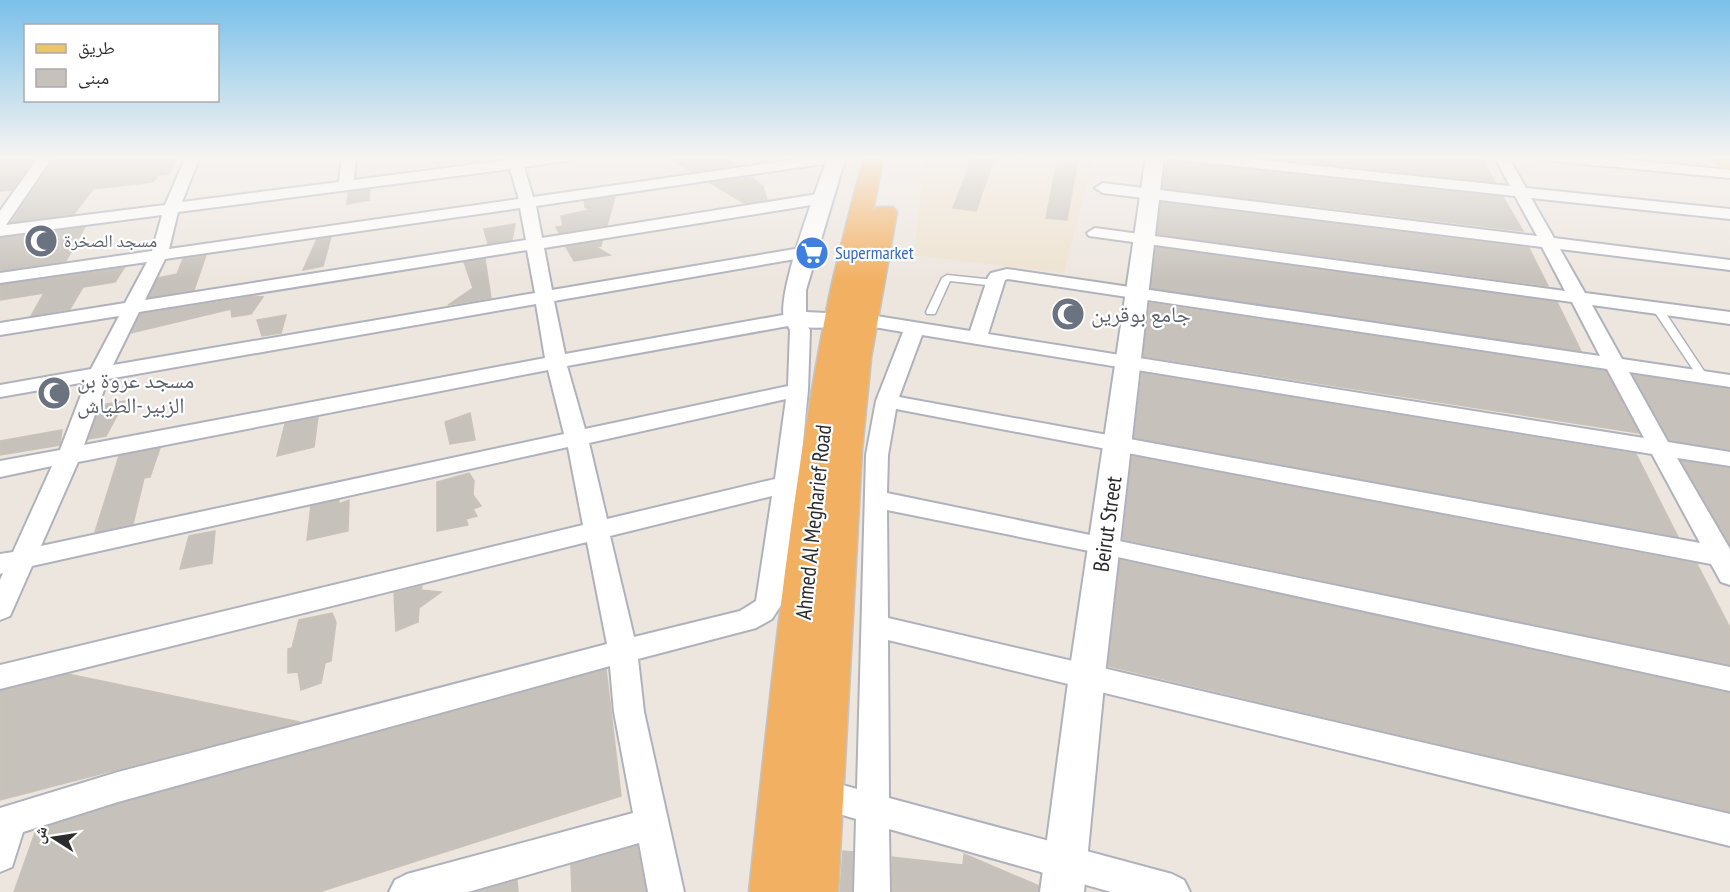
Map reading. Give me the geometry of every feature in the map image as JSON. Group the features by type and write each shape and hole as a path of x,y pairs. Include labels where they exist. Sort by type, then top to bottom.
{"highway":[{"name":"Ahmed Al Megharief Road","path":"775,892 805,592 851,320 868,198"},
{"name":"Ahmed Al Megharief Road","path":"812,892 817,793 845,451 856,358 851,320 884,198"}],"street":[{"path":"0,222 17,198"},
{"path":"0,609 11,562 69,455 100,372 159,255 176,198"},
{"path":"0,231 254,198"},
{"path":"526,198 556,362 577,439 623,653 628,712 666,892"},
{"path":"0,278 551,198"},
{"path":"0,329 824,198 795,290 794,319 800,330 798,390 788,484 768,607 746,620 515,679 118,787 5,822 0,855"},
{"name":"Beirut Street","path":"1064,877 1087,675 1150,198"},
{"path":"1180,198 1730,265"},
{"path":"1524,198 1614,364 1727,563"},
{"path":"1574,198 1730,214"},
{"path":"1095,233 1730,318"},
{"path":"0,391 807,252"},
{"path":"978,336 997,277 1006,274 1730,381"},
{"path":"0,469 556,362 794,319 923,320 978,336 1730,459"},
{"path":"872,892 877,455 887,402 923,320"},
{"path":"11,562 200,518 798,390"},
{"path":"887,402 1118,443 1727,563"},
{"path":"0,677 597,530 702,507 788,484"},
{"path":"875,499 1104,545 1730,679"},
{"path":"876,626 1730,830"},
{"path":"817,793 872,808 1064,877 1172,892"},
{"path":"407,892 651,824"}],"lane":[{"path":"923,320 947,278 995,283"},
{"path":"1658,308 1703,377"}],"shaded area":[{"path":"920,198 1083,198 1064,273 914,255"}],"building":[{"path":"28,198 86,198 74,214 12,222"},
{"path":"348,198 369,198 369,200 347,204"},
{"path":"615,198 607,225 559,233 556,227 563,226 561,216 589,210 585,207 584,201"},
{"path":"735,198 766,198 767,200 744,203"},
{"path":"957,198 981,198 976,211 953,208"},
{"path":"1050,198 1071,198 1067,220 1046,218"},
{"path":"1244,198 1503,198 1523,231"},
{"path":"1161,202 1529,248 1548,286 1157,234"},
{"path":"515,224 512,240 488,244 484,229"},
{"path":"85,227 66,261 0,271 0,238"},
{"path":"331,237 323,266 303,270 317,239"},
{"path":"602,241 601,246 596,247 610,255 574,261 566,247"},
{"path":"1156,247 1557,302 1581,351 1151,288"},
{"path":"206,255 194,290 149,297 158,278 177,274 183,259"},
{"path":"485,259 491,298 448,305 473,288 464,262"},
{"path":"124,268 115,282 83,287 70,309 31,316 44,293 0,300 0,285"},
{"path":"252,296 263,297 251,314 232,317 231,309 131,333 141,314 230,300 231,308 231,300"},
{"path":"1150,303 1606,371 1639,433 1143,356"},
{"path":"286,315 281,333 262,336 257,320"},
{"path":"1142,373 1636,454 1678,537 1134,438"},
{"path":"1633,375 1730,389 1730,450 1669,440"},
{"path":"125,401 106,436 88,439 101,405"},
{"path":"470,413 475,440 450,444 445,422"},
{"path":"318,417 314,447 277,456 285,424"},
{"path":"62,430 60,445 0,455 0,441"},
{"path":"160,448 150,477 144,478 133,524 95,532 119,456"},
{"path":"1132,456 1697,564 1730,628 1730,665 1123,539"},
{"path":"1681,461 1730,468 1730,545"},
{"path":"469,473 474,481 473,495 481,506 473,509 477,516 466,519 468,525 437,531 437,482"},
{"path":"339,500 339,504 349,500 348,531 307,540 311,506"},
{"path":"215,531 212,563 180,569 189,536"},
{"path":"1120,560 1730,693 1730,812 1108,666"},
{"path":"422,586 421,590 441,592 419,608 418,622 396,631 394,593"},
{"path":"332,613 336,622 331,661 325,663 321,683 301,690 298,672 288,673 288,649 292,648 299,620"},
{"path":"606,669 621,796 319,892 14,892 36,830 119,804"},
{"path":"68,674 300,722 0,800 0,691"},
{"path":"637,846 646,892 572,892 571,865"},
{"path":"843,851 853,852 852,892 840,892"},
{"path":"964,854 1039,886 1038,892 892,892 892,857 963,865"},
{"path":"517,880 518,892 476,892"}],"place":[{"name":"مسجد الصخرة","path":"41,241"},
{"name":"Supermarket","path":"812,253"},
{"name":"جامع بوقرين","path":"1068,314"},
{"name":"مسجد عروة بن الزبير-الطياش","path":"54,393"}]}
